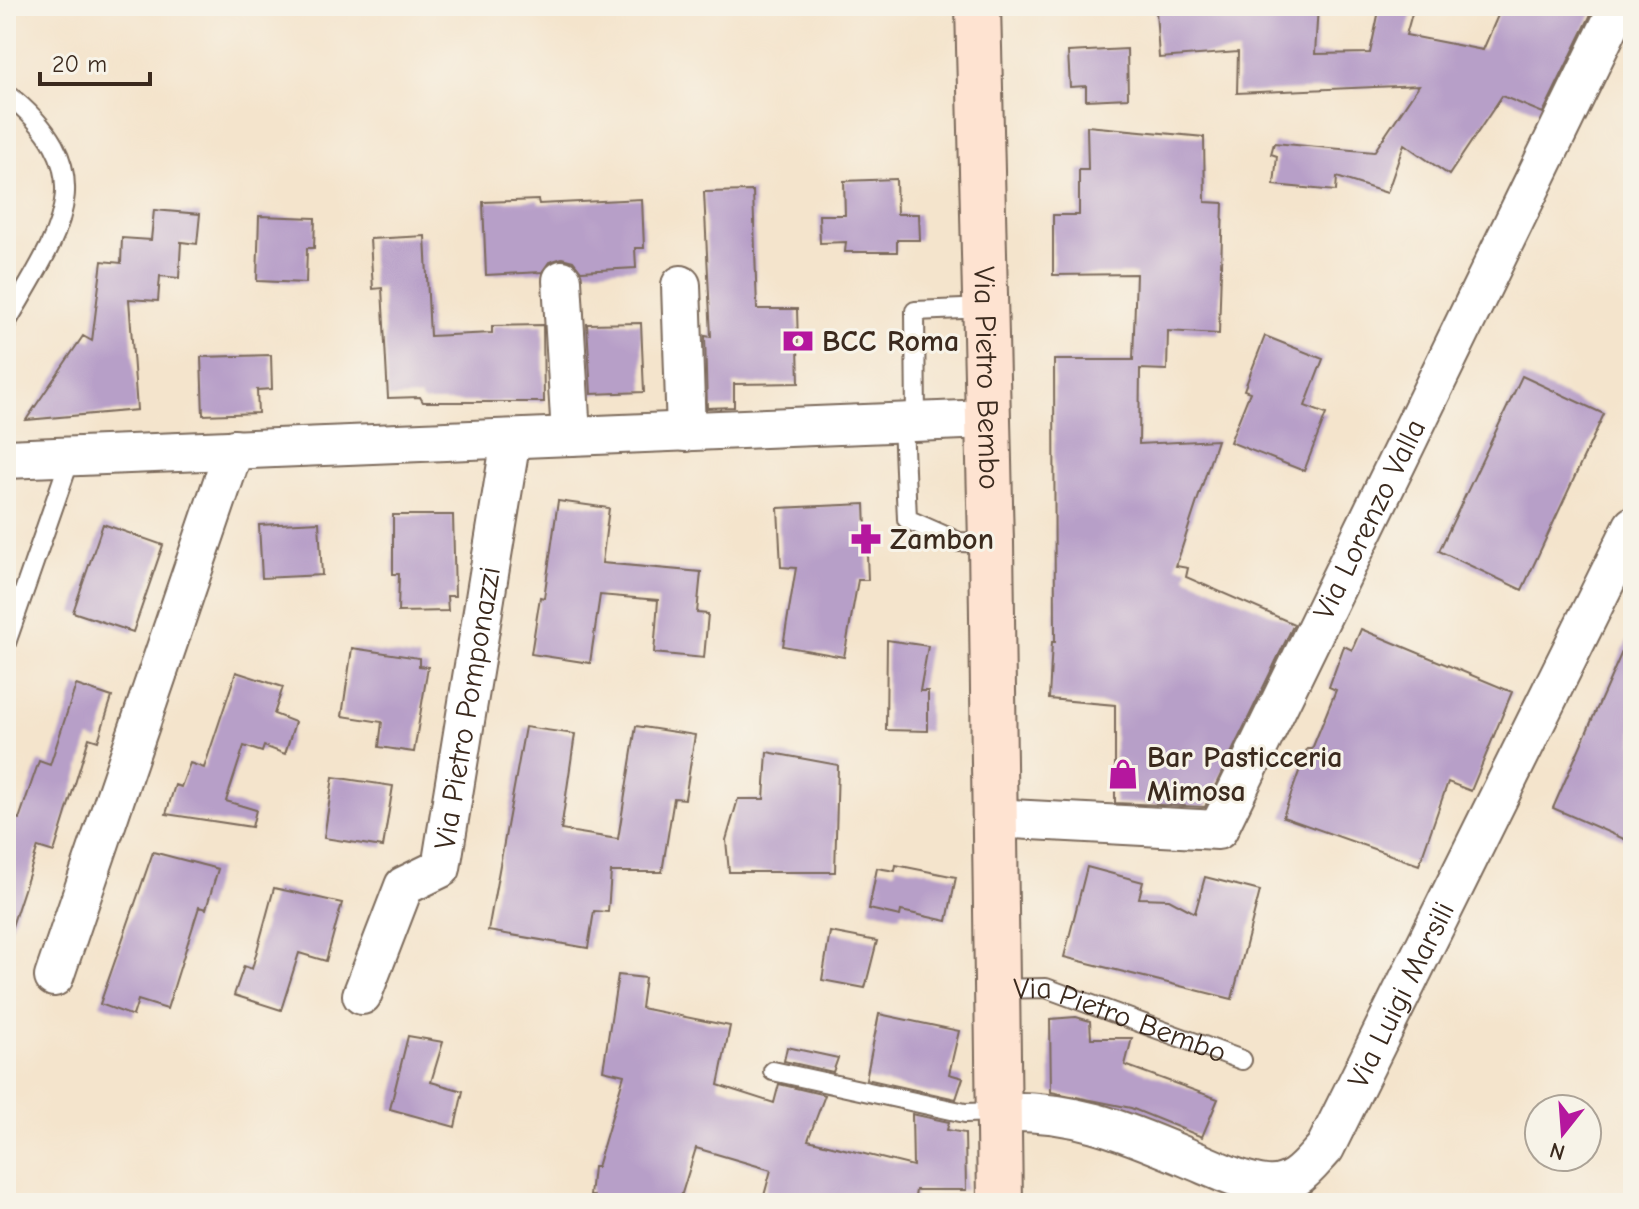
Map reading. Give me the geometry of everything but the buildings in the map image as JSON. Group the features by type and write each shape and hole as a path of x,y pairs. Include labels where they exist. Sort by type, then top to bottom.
{"main road":[{"name":"Via Pietro Bembo","path":"978,6 991,543 992,818 1000,1203"}],"street":[{"name":"Via Lorenzo Valla","path":"992,818 1218,830 1619,6"},
{"path":"562,280 571,436"},
{"path":"681,285 686,432"},
{"path":"6,459 988,419"},
{"name":"Via Pietro Pomponazzi","path":"362,995 404,886 441,868 511,439"},
{"path":"54,977 234,449"},
{"name":"Via Luigi Marsili","path":"998,1112 1051,1112 1106,1123 1226,1173 1268,1186 1297,1179 1325,1148 1633,526"}],"lane":[{"path":"6,93 36,116 58,152 68,195 58,229 6,323"},
{"path":"986,308 915,311 907,519 959,542 991,543"},
{"path":"6,643 71,456"},
{"name":"Via Pietro Bembo","path":"995,989 1046,988 1242,1060"},
{"path":"773,1071 965,1113 998,1112"}],"place":[{"name":"BCC Roma","path":"798,341"},
{"name":"Zambon","path":"866,539"},
{"name":"Bar Pasticceria Mimosa","path":"1123,774"}]}
